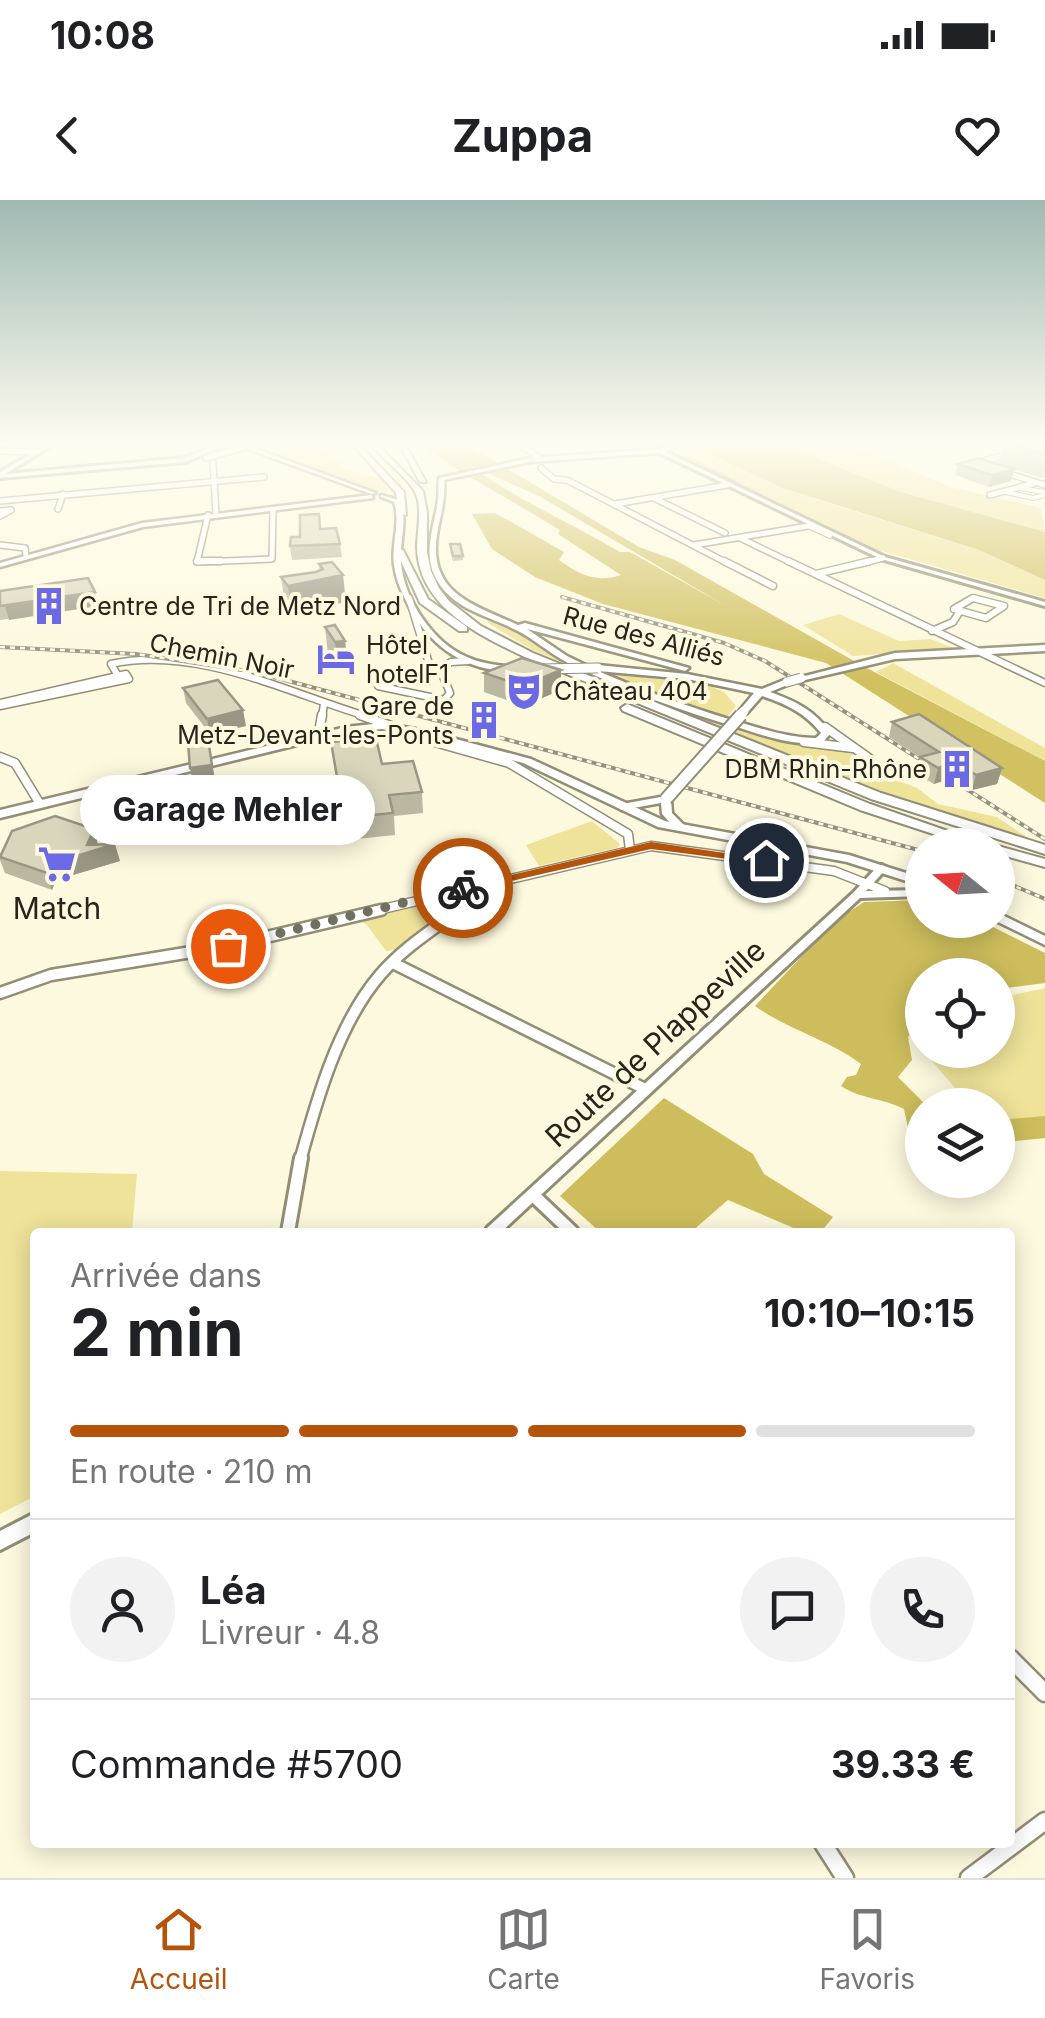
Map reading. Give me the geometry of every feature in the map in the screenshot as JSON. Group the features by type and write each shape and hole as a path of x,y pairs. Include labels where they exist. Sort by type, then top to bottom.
{"highway":[{"path":"411,520 410,544 419,582 439,609 463,629"},
{"path":"421,520 424,564 436,590 481,630 552,664 876,796 1037,848"},
{"path":"432,520 432,546"},
{"path":"398,550 407,576 442,618 523,663 770,769 929,828"},
{"path":"455,598 482,624 552,664"},
{"path":"1015,855 1045,863"}],"main road":[{"path":"0,565 128,527 175,520"},
{"path":"402,520 400,578 444,648 468,661 522,669 598,668 677,675 764,690 825,727 824,738 804,742"},
{"path":"438,520 432,546 434,566 455,598"},
{"name":"Rue des Alliés","path":"455,598 531,634 571,662 632,687 804,742"},
{"name":"Rue des Alliés","path":"495,618 711,675 786,682"},
{"path":"531,634 614,660 598,668"},
{"path":"646,818 764,690 874,659 1045,648"},
{"path":"722,684 737,694 744,711"},
{"path":"744,711 768,704 795,707"},
{"path":"0,814 336,734 397,729 527,761 646,818 680,828 905,876"},
{"path":"622,807 666,799"},
{"path":"666,799 668,814 680,828"},
{"path":"1015,926 1045,941"}],"street":[{"path":"210,520 197,562 272,559 273,520"},
{"path":"646,520 773,586"},
{"path":"699,520 725,533"},
{"path":"797,520 882,558 1045,604"},
{"path":"694,545 808,526"},
{"path":"740,538 1045,683"},
{"path":"0,545 26,548 22,554 26,556"},
{"path":"815,574 882,558"},
{"path":"1004,606 973,598 954,609 986,618 1004,606 1018,596"},
{"path":"409,597 430,666 424,674 378,686 444,700 450,693 440,669 451,662 468,661"},
{"path":"931,631 953,622 960,610"},
{"name":"Chemin Noir","path":"0,705 129,678 118,676 111,664 128,659 217,671 303,693 397,729 509,763 628,834 630,850"},
{"name":"Chemin Noir","path":"318,738 324,704"},
{"name":"Chemin Noir","path":"349,711 375,728"},
{"path":"825,727 870,760"},
{"path":"804,742 854,748"},
{"path":"0,757 15,764 40,804"},
{"path":"0,993 51,975 234,944 664,845 834,871 868,881 885,891"},
{"name":"Route de Plappeville","path":"496,1228 882,868"},
{"path":"885,891 905,877"},
{"path":"288,1228 293,1178 325,1086 366,995 393,963 471,900 473,886"},
{"path":"857,895 905,892"},
{"path":"393,963 646,1089"},
{"path":"532,1195 568,1228"},
{"path":"0,1541 30,1525"},
{"path":"1015,1663 1045,1693"},
{"path":"1015,1844 1045,1821"},
{"path":"826,1848 845,1878"},
{"path":"969,1878 1009,1848"}],"shaded area":[{"path":"476,520 508,520 564,552 559,560 581,573 595,578 621,575 558,534 560,530 544,520 561,520 620,552 630,552 726,606 580,520 594,520 639,547 675,560 863,666 1045,761 1045,803 826,663 603,604 535,577 492,549"},
{"path":"813,520 883,520 979,550 1045,580 1045,598 868,547"},
{"path":"885,520 1003,520 1045,532 1045,580 979,550"},
{"path":"1003,520 1043,520 1045,532"},
{"path":"839,614 899,641 931,639 955,649 853,656 803,625"},
{"path":"493,620 621,685 796,744 855,752 852,754 866,768 917,788 938,804 997,817 1014,828 992,828 915,804 816,766 535,651 486,622"},
{"path":"893,663 1045,748 1045,761 876,672"},
{"path":"598,672 708,685 724,692 736,706 727,717"},
{"path":"592,821 620,844 617,848 539,866 526,845"},
{"path":"461,893 465,896 439,922 396,949 386,951 367,925 355,918"},
{"path":"905,901 905,938 1015,938 1045,953 1045,983 1015,987 1015,958 905,958 905,1068 898,1077 909,1088 905,1088 905,1114 904,1109 841,1086 847,1077 856,1075 861,1064 755,1006 835,921 864,902"},
{"path":"1045,988 1045,1117 1015,1125 1015,1088 955,1088 938,1068 1015,1068 1015,994"},
{"path":"664,1098 753,1154 764,1174 833,1217 824,1228 794,1228 728,1200 696,1228 596,1228 560,1196"},
{"path":"1045,1116 1045,1138 1015,1141 1015,1119"},
{"path":"0,1171 137,1174 132,1228 30,1228 30,1499 0,1514"}],"building":[{"path":"300,520 319,520 320,529 336,528 340,544 290,546 291,537 300,537"},
{"path":"450,544 460,544 463,556 453,556"},
{"path":"332,562 343,575 288,586 281,577 316,572 323,569 319,564"},
{"path":"88,578 95,592 0,606 0,591"},
{"path":"335,625 345,641 335,642 325,627"},
{"path":"522,658 561,670 523,686 484,673"},
{"path":"218,680 243,710 207,719 183,688"},
{"path":"919,714 1002,768 976,775 957,762 938,768 920,757 939,752 892,722"},
{"path":"376,738 382,764 413,761 422,792 389,795 393,813 344,818 331,742"},
{"path":"208,739 212,765 190,768 188,743"},
{"path":"55,816 94,829 87,845 115,844 51,864 47,873 0,857 12,831"}],"railway":[{"path":"562,597 724,643 765,661 1045,839"},
{"path":"0,647 136,654 255,672 905,846"},
{"path":"1015,886 1045,899"}],"way so far":[{"path":"228,946 463,888"}],"place":[{"name":"Centre de Tri de Metz Nord","path":"49,606"},
{"name":"Hôtel hotelF1","path":"336,659"},
{"name":"Château 404","path":"524,691"},
{"name":"Gare de Metz-Devant-les-Ponts","path":"484,720"},
{"name":"DBM Rhin-Rhône","path":"957,769"},
{"name":"Match","path":"57,864"},
{"name":"Garage Mehler","path":"228,946"}],"route":[{"path":"463,888 651,846 766,860"}]}
